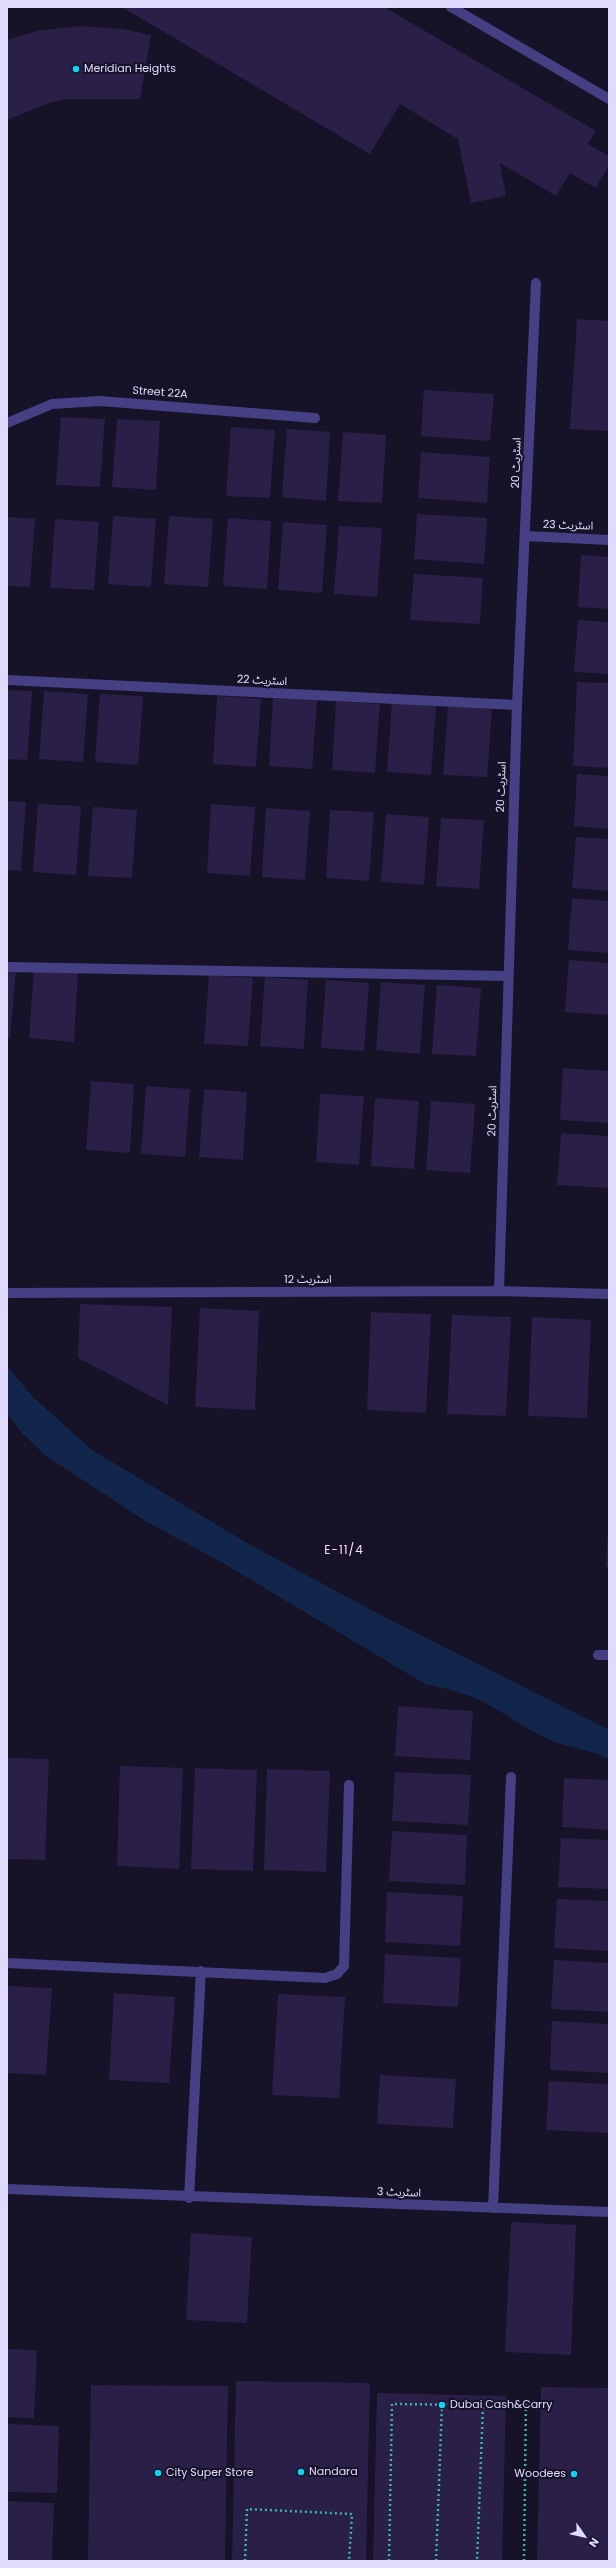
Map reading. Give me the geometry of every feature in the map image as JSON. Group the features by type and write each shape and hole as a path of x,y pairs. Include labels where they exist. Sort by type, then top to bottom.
{"street":[{"path":"450,7 609,99"},
{"name":"اسٹریٹ 20","path":"500,1291 507,976 517,705 526,536 536,283"},
{"name":"Street 22A","path":"7,423 52,404 100,401 315,418"},
{"name":"اسٹریٹ 23","path":"526,536 609,540"},
{"name":"اسٹریٹ 22","path":"7,680 517,705"},
{"path":"7,967 507,976"},
{"name":"اسٹریٹ 12","path":"7,1293 500,1291 609,1294"},
{"path":"598,1655 609,1655"},
{"path":"493,2208 510,1777"},
{"path":"7,1963 325,1978 337,1974 344,1966 348,1785"},
{"path":"189,2198 201,1971"},
{"name":"اسٹریٹ 3","path":"7,2189 189,2198 609,2212"}],"path":[{"path":"524,2561 526,2398"},
{"path":"389,2561 392,2404 483,2405 477,2561"},
{"path":"436,2561 442,2405"},
{"path":"245,2561 247,2509 352,2514 349,2561"}],"water":[{"path":"7,1366 32,1396 92,1450 247,1543 375,1612 609,1730 609,1759 595,1753 563,1745 548,1739 531,1731 484,1702 470,1696 425,1684 223,1563 147,1522 46,1456 23,1434 7,1414"}],"building":[{"path":"122,7 384,7 596,131 588,144 609,156 609,165 596,188 570,173 556,196 500,163 506,196 471,203 458,139 400,104 370,154"},
{"name":"Meridian Heights","path":"79,26 123,29 151,35 140,99 69,99 49,103 7,120 7,40 37,31"},
{"path":"577,319 609,321 609,431 570,429"},
{"path":"424,390 494,394 490,441 421,436"},
{"path":"61,417 105,419 100,487 56,485"},
{"path":"117,419 160,421 156,490 112,487"},
{"path":"231,427 275,430 270,498 226,496"},
{"path":"287,429 330,432 326,501 282,497"},
{"path":"343,432 386,435 382,503 338,501"},
{"path":"421,452 490,457 487,503 418,498"},
{"path":"417,514 487,518 484,564 414,559"},
{"path":"113,516 156,519 151,587 108,584"},
{"path":"169,516 213,519 208,587 164,584"},
{"path":"7,517 35,519 30,587 7,586"},
{"path":"228,518 271,521 267,589 223,586"},
{"path":"55,519 99,522 94,590 50,588"},
{"path":"283,522 327,525 322,593 278,590"},
{"path":"339,526 382,528 377,597 334,594"},
{"path":"581,555 609,557 609,609 578,607"},
{"path":"414,574 483,578 480,624 410,620"},
{"path":"578,620 609,622 609,674 574,672"},
{"path":"577,682 609,683 609,768 573,766"},
{"path":"7,690 32,691 27,760 7,759"},
{"path":"44,691 88,694 83,762 39,759"},
{"path":"100,694 143,696 138,765 95,762"},
{"path":"217,696 261,699 256,767 213,764"},
{"path":"273,698 317,700 312,769 269,766"},
{"path":"336,701 380,704 375,773 332,770"},
{"path":"392,703 436,706 431,775 387,772"},
{"path":"448,706 492,709 487,777 443,775"},
{"path":"577,774 609,776 609,829 574,826"},
{"path":"7,801 26,802 21,871 7,870"},
{"path":"38,804 81,806 76,875 33,872"},
{"path":"211,804 255,807 250,876 207,873"},
{"path":"93,807 137,810 132,878 88,876"},
{"path":"266,808 310,811 305,880 262,877"},
{"path":"330,810 374,812 369,881 326,878"},
{"path":"386,814 429,817 424,885 381,882"},
{"path":"441,818 484,820 479,889 436,886"},
{"path":"576,837 609,839 609,891 572,888"},
{"path":"572,898 609,901 609,953 568,950"},
{"path":"569,960 609,963 609,1015 565,1012"},
{"path":"7,968 16,969 10,1039 7,1037"},
{"path":"34,970 78,973 74,1042 29,1038"},
{"path":"209,975 253,978 248,1046 204,1044"},
{"path":"265,977 308,980 304,1049 260,1046"},
{"path":"326,980 369,983 364,1051 321,1048"},
{"path":"381,982 425,985 420,1054 376,1050"},
{"path":"437,985 481,988 476,1056 432,1054"},
{"path":"563,1068 609,1071 609,1123 560,1120"},
{"path":"91,1081 134,1084 130,1153 86,1150"},
{"path":"146,1086 190,1089 185,1157 141,1154"},
{"path":"204,1089 247,1092 243,1160 199,1157"},
{"path":"320,1094 364,1096 359,1165 316,1162"},
{"path":"375,1098 419,1101 414,1169 371,1166"},
{"path":"431,1101 475,1104 470,1173 426,1170"},
{"path":"561,1133 609,1136 609,1188 557,1185"},
{"path":"80,1304 172,1307 168,1405 78,1358"},
{"path":"200,1308 259,1311 255,1410 195,1407"},
{"path":"371,1312 431,1314 426,1413 367,1410"},
{"path":"452,1315 511,1317 506,1416 447,1414"},
{"path":"532,1317 591,1320 587,1418 528,1416"},
{"path":"608,1528 609,1567 606,1567"},
{"path":"398,1706 473,1711 470,1760 395,1756"},
{"path":"7,1758 49,1759 45,1860 7,1859"},
{"path":"120,1766 183,1768 179,1869 117,1866"},
{"path":"195,1768 257,1770 253,1871 191,1869"},
{"path":"267,1769 330,1771 326,1872 264,1870"},
{"path":"395,1772 471,1775 468,1825 392,1821"},
{"path":"564,1778 609,1780 609,1830 562,1827"},
{"path":"392,1831 467,1835 465,1885 389,1881"},
{"path":"561,1838 609,1840 609,1889 558,1887"},
{"path":"387,1892 463,1896 460,1946 385,1942"},
{"path":"557,1899 609,1901 609,1951 554,1948"},
{"path":"385,1954 461,1958 458,2007 383,2003"},
{"path":"554,1960 609,1963 609,2012 551,2009"},
{"path":"7,1986 52,1988 46,2075 7,2073"},
{"path":"114,1993 175,1997 169,2083 109,2080"},
{"path":"278,1994 345,1997 339,2098 272,2095"},
{"path":"552,2021 609,2024 609,2073 550,2070"},
{"path":"380,2075 456,2079 453,2128 377,2124"},
{"path":"549,2081 609,2084 609,2133 546,2130"},
{"path":"511,2222 576,2225 571,2355 505,2352"},
{"path":"191,2233 252,2237 247,2323 186,2320"},
{"path":"7,2349 37,2350 34,2418 7,2417"},
{"name":"Nandara","path":"236,2381 370,2383 366,2561 232,2561"},
{"name":"City Super Store","path":"91,2385 228,2386 225,2561 88,2561"},
{"name":"Woodees","path":"541,2387 609,2388 609,2561 537,2561"},
{"path":"377,2393 506,2396 502,2561 373,2561"},
{"path":"7,2424 59,2426 57,2493 7,2492"},
{"path":"7,2501 54,2503 52,2561 7,2561"}],"place":[{"name":"Meridian Heights","path":"76,69"},
{"name":"Dubai Cash&Carry","path":"442,2405"},
{"name":"Nandara","path":"301,2472"},
{"name":"City Super Store","path":"158,2473"},
{"name":"Woodees","path":"574,2474"}],"district":[{"name":"E-11/4","path":"344,1551"}]}
